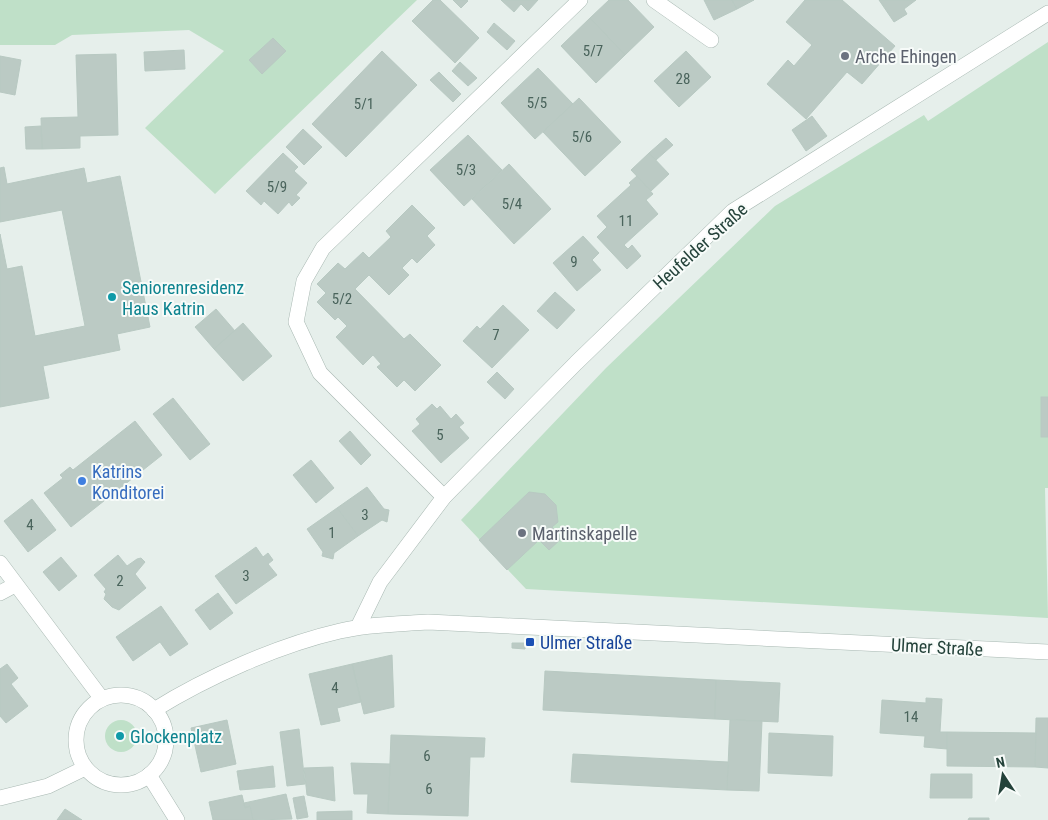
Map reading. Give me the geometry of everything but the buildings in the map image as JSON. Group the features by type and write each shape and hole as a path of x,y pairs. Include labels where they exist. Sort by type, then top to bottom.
{"street":[{"path":"444,498 320,373 296,322 304,281 323,248 580,0"},
{"path":"654,0 711,40"},
{"name":"Heufelder Straße","path":"358,627 380,582 444,498 576,363 733,211 1048,13"},
{"path":"0,563 102,699"},
{"path":"0,593 15,585"},
{"name":"Ulmer Straße","path":"154,710 187,690 262,656 305,641 358,627 428,622 1048,652"},
{"path":"130,696 142,701 154,710 163,725 166,744 161,761 149,775 133,784 116,785 98,780 85,768 77,753 76,737 80,722 89,709 102,699 130,696"},
{"path":"0,798 48,786 85,768"},
{"path":"149,775 177,820"}],"green space":[{"path":"0,0 417,0 215,194 145,128 224,51 189,30 72,35 55,45 0,45"},
{"path":"1048,42 1048,488 1045,488 1048,618 526,589 461,520 606,368 775,206 924,115 928,121"},
{"path":"121,720 127,721 132,725 136,730 136,742 132,747 127,751 121,752 115,751 110,747 106,742 105,736 106,730 110,725 115,721"}],"place":[{"name":"Arche Ehingen","path":"845,56"},
{"name":"Seniorenresidenz Haus Katrin","path":"112,297"},
{"name":"Katrins Konditorei","path":"82,481"},
{"name":"Martinskapelle","path":"522,533"},
{"name":"Ulmer Straße","path":"530,642"},
{"name":"Glockenplatz","path":"120,736"}]}
